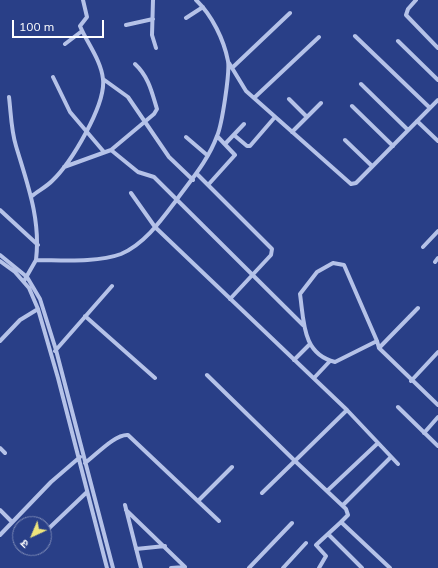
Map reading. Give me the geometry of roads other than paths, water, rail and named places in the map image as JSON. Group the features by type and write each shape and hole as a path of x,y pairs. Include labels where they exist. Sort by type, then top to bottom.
{"street":[{"path":"32,196 51,181 64,167 87,131 100,101 103,79 101,68 82,31 81,23 87,17 83,0"},
{"path":"153,0 152,35 156,48"},
{"path":"196,0 203,7 218,33 229,63 242,85 254,98 351,184 356,183 438,100"},
{"path":"416,0 408,9 406,15 438,48"},
{"path":"186,18 203,7"},
{"path":"232,68 290,13"},
{"path":"126,25 153,20"},
{"path":"64,44 82,31"},
{"path":"355,36 430,108"},
{"path":"254,98 319,37"},
{"path":"398,41 438,80"},
{"path":"36,260 74,260 101,258 120,254 138,244 155,227 193,180 217,136 223,111 229,63"},
{"path":"64,167 111,150 157,109 151,88 135,64"},
{"path":"53,77 66,107 104,152"},
{"path":"103,79 125,94 169,157 193,180"},
{"path":"361,84 408,130"},
{"path":"9,97 16,146 32,196 38,245 36,260 24,281"},
{"path":"289,99 307,117"},
{"path":"292,132 321,103"},
{"path":"352,106 393,146"},
{"path":"234,135 247,146 250,146 275,117"},
{"path":"417,121 438,141"},
{"path":"225,144 244,124"},
{"path":"208,185 235,155 217,136"},
{"path":"186,137 207,155"},
{"path":"345,140 372,166"},
{"path":"111,150 138,172 154,177 177,198 303,325"},
{"path":"197,174 272,249 271,255 230,299"},
{"path":"131,193 155,227 347,410 398,464"},
{"path":"0,210 38,245"},
{"path":"423,246 438,231"},
{"path":"0,255 27,277 40,299 56,350 70,412 78,458 107,568"},
{"path":"0,261 24,281 33,295 83,454 113,568"},
{"path":"377,341 335,362 330,361 310,344 305,334 303,325 300,294 317,272 333,263 344,265 359,297 377,341 379,348 438,405"},
{"path":"51,354 112,286"},
{"path":"379,348 418,308"},
{"path":"0,341 20,320 38,309"},
{"path":"85,316 155,378"},
{"path":"294,360 310,344"},
{"path":"412,380 438,352"},
{"path":"314,378 330,361"},
{"path":"207,374 348,512 348,515 316,545 326,556 319,568"},
{"path":"398,407 438,446"},
{"path":"262,494 347,410"},
{"path":"424,433 438,417"},
{"path":"85,463 117,438 123,435 128,435 218,521"},
{"path":"327,491 378,443"},
{"path":"0,448 5,453"},
{"path":"18,516 83,454"},
{"path":"342,506 391,457"},
{"path":"198,501 232,467"},
{"path":"52,526 87,494 94,494"},
{"path":"141,568 126,508 185,567 171,568"},
{"path":"0,510 12,522 0,534"},
{"path":"341,522 390,568"},
{"path":"249,568 292,523"},
{"path":"328,534 362,568"},
{"path":"99,539 105,537"},
{"path":"283,568 306,543"},
{"path":"136,549 165,546"}]}
